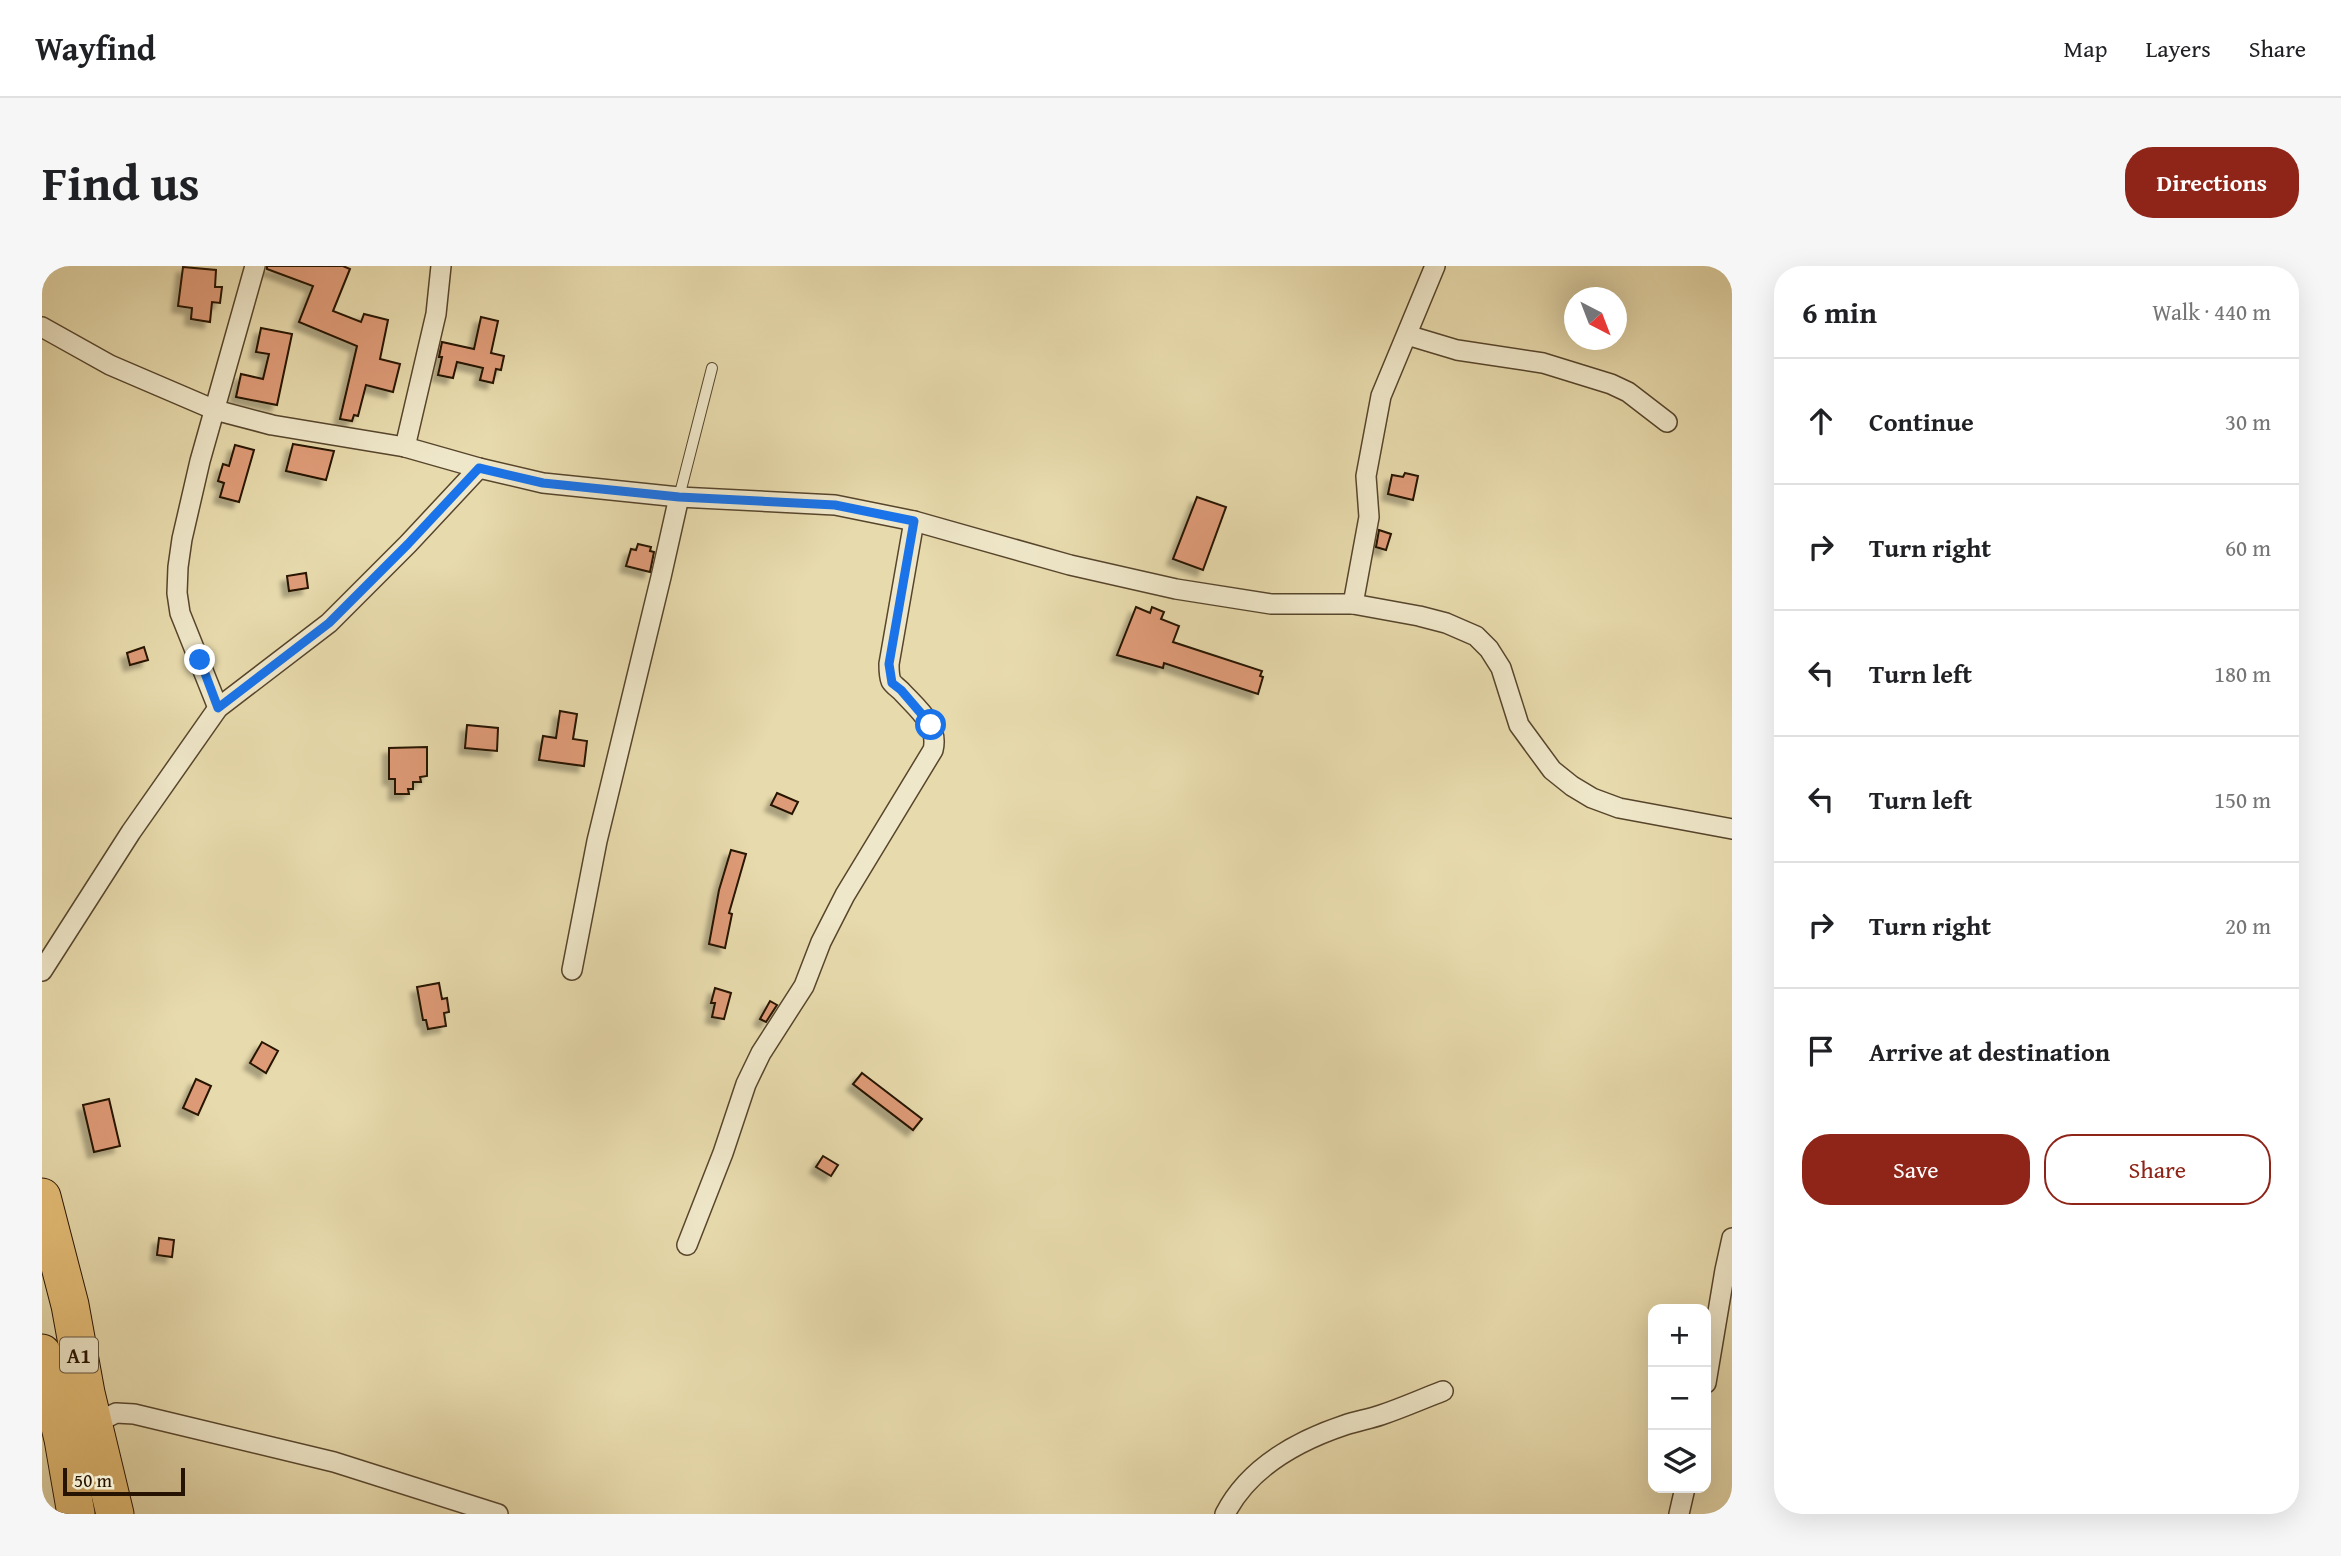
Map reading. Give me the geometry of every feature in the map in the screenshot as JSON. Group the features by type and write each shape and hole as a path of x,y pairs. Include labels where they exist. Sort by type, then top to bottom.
{"highway":[{"name":"A1","path":"42,1197 70,1305 66,1437 115,1514"},
{"name":"A1","path":"42,1353 66,1437 76,1514"}],"street":[{"path":"218,708 180,613 177,593 182,539 255,266"},
{"path":"405,447 436,314 441,266"},
{"path":"1353,604 1369,517 1366,476 1381,396 1435,266"},
{"path":"42,327 110,365 215,410 272,425 405,447 543,483 679,497 835,505 914,521 1070,565 1176,589 1271,604 1353,604 1446,623 1476,636 1489,649 1501,668 1518,725 1552,770 1592,798 1619,808 1732,829"},
{"path":"1407,335 1457,350 1543,363 1611,384 1628,392 1667,422"},
{"path":"42,971 131,832 218,708 329,623 479,468"},
{"path":"572,970 597,841 679,497"},
{"path":"687,1245 723,1153 746,1084 761,1053 804,986 821,942 845,895 933,750 935,734 931,725 892,683 889,673 914,521"},
{"path":"1709,1367 1724,1270 1732,1238"},
{"path":"1225,1514 1237,1495 1265,1466 1297,1443 1380,1416 1443,1391"},
{"path":"66,1437 116,1413 134,1414 334,1462 498,1514"},
{"path":"1679,1514 1684,1493"}],"lane":[{"path":"679,497 712,368"}],"building":[{"path":"267,266 343,266 350,269 333,311 361,322 364,314 388,320 380,359 400,364 393,392 366,385 358,416 354,415 352,421 340,419 357,346 299,322 313,286 267,269"},
{"path":"183,267 216,270 215,287 222,287 220,303 212,302 210,322 191,319 192,308 178,306"},
{"path":"481,317 498,321 491,353 504,356 501,370 496,369 493,383 480,380 483,368 457,362 453,378 438,375 442,342 474,349"},
{"path":"261,328 292,334 277,405 236,397 241,374 263,379 269,354 256,352"},
{"path":"293,444 334,451 326,480 286,471"},
{"path":"235,445 254,450 239,502 220,497 224,483 218,481 223,464 229,466"},
{"path":"1405,473 1418,476 1413,500 1388,494 1392,475 1403,477"},
{"path":"1197,497 1226,507 1203,570 1173,559"},
{"path":"1379,530 1391,534 1386,550 1376,547"},
{"path":"638,544 651,547 650,551 654,552 650,572 626,566 631,549 636,550"},
{"path":"306,573 308,588 289,591 287,576"},
{"path":"1136,607 1150,613 1152,607 1164,612 1161,619 1179,626 1173,642 1262,671 1258,694 1164,663 1163,668 1117,655"},
{"path":"144,647 148,660 130,665 127,653"},
{"path":"560,711 577,714 573,739 587,741 584,766 539,760 543,736 556,738"},
{"path":"467,725 498,728 497,751 465,748"},
{"path":"427,747 427,776 420,777 421,782 413,782 413,789 408,789 409,794 395,794 395,779 389,779 389,748"},
{"path":"777,793 798,802 792,814 771,805"},
{"path":"731,850 746,854 729,913 732,914 725,948 709,944 719,890"},
{"path":"439,983 442,999 447,998 449,1012 444,1013 446,1026 428,1029 426,1020 423,1020 417,987"},
{"path":"715,988 731,993 724,1019 712,1017 715,1003 711,1003"},
{"path":"770,1001 777,1005 766,1022 760,1019"},
{"path":"262,1042 278,1051 266,1073 250,1063"},
{"path":"862,1073 922,1119 913,1130 853,1084"},
{"path":"196,1079 211,1086 198,1115 183,1108"},
{"path":"109,1099 120,1146 94,1152 83,1105"},
{"path":"823,1156 838,1165 831,1176 816,1167"},
{"path":"159,1238 174,1240 172,1257 157,1255"}],"route":[{"path":"200,660 218,708 329,623 479,468 543,483 679,497 835,505 914,521 889,673 892,683 931,725"}]}
